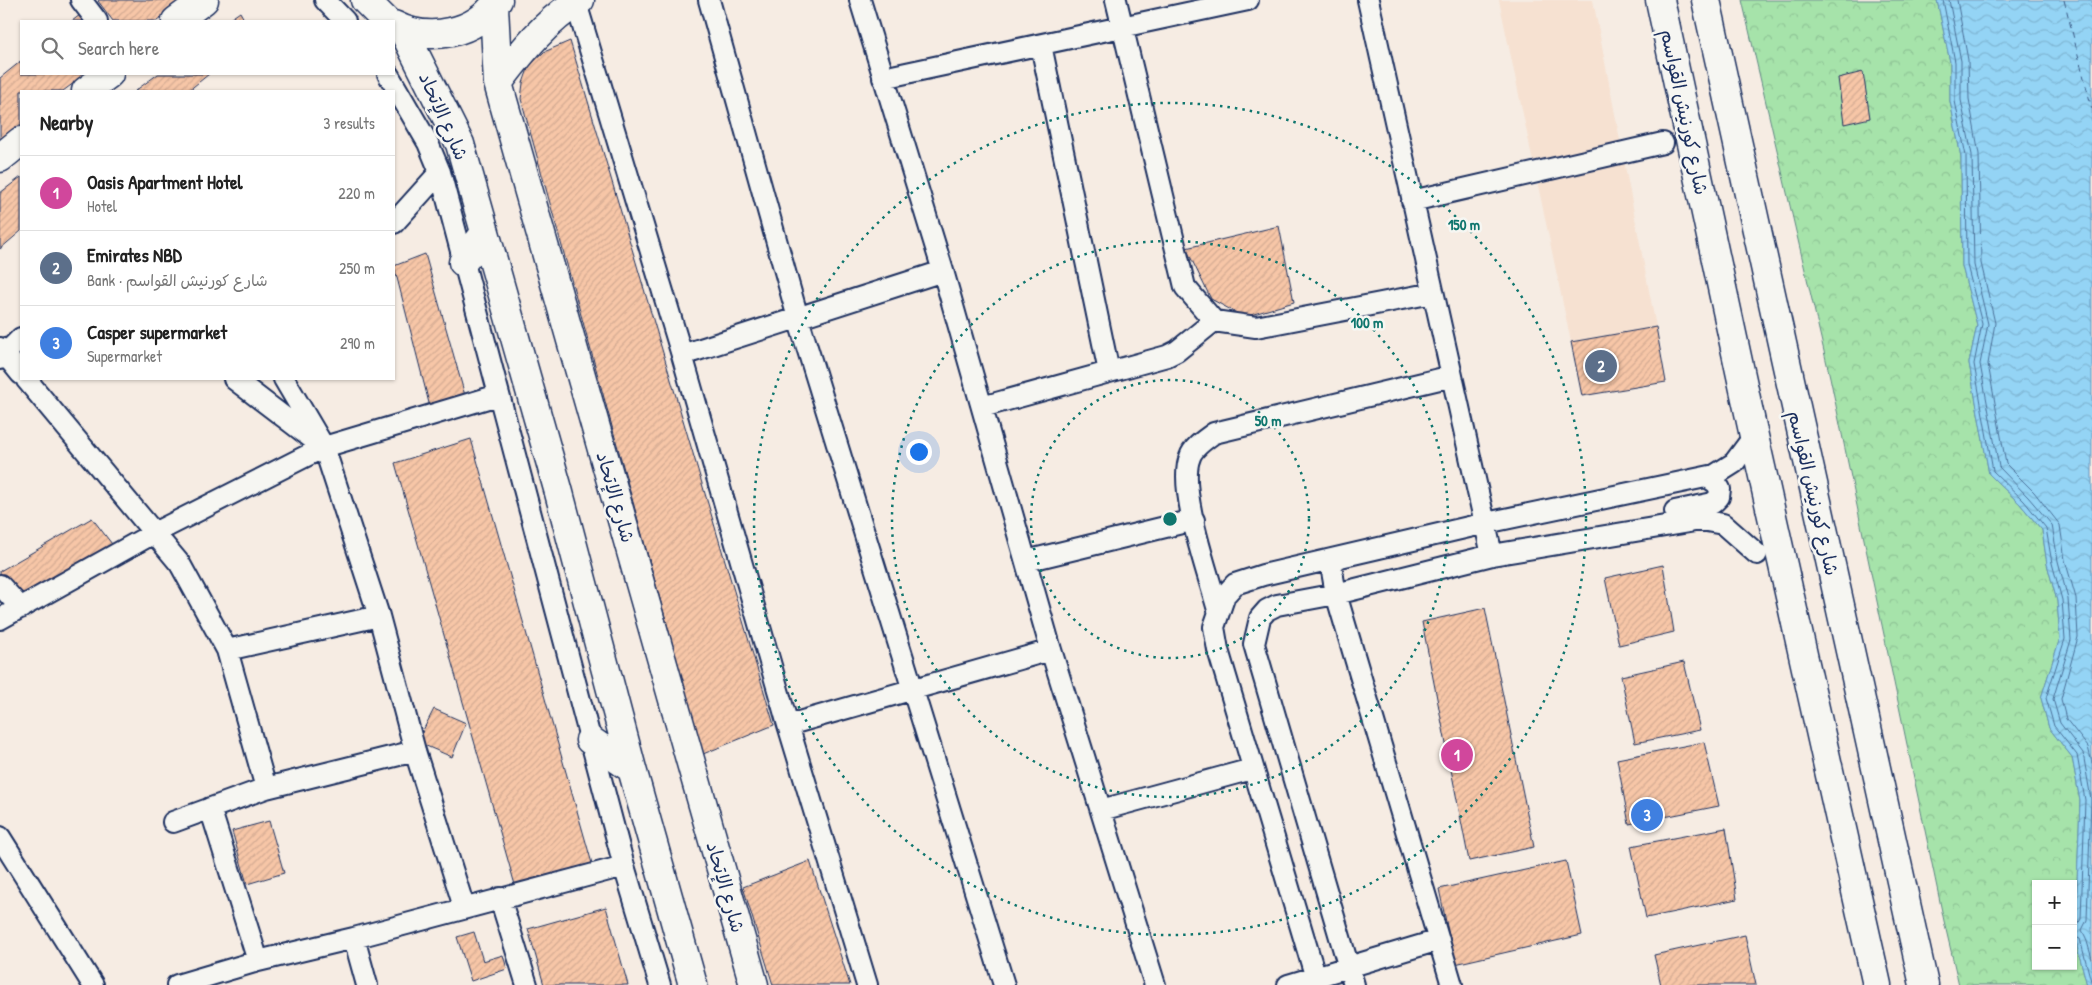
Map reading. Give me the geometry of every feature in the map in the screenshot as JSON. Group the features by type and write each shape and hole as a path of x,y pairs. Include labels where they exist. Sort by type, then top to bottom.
{"main road":[{"path":"177,20 204,0"},
{"name":"شارع الإتحاد","path":"365,0 387,20"},
{"name":"شارع كورنيش القواسم","path":"1660,0 1754,436 1878,985"},
{"name":"شارع كورنيش القواسم","path":"1706,0 1924,985"},
{"path":"498,83 545,26 578,1"},
{"path":"395,26 427,35 452,33 475,23 496,4"},
{"name":"شارع الإتحاد","path":"496,4 498,83 754,985"},
{"name":"شارع الإتحاد","path":"395,28 460,144 558,488 632,769 693,985"},
{"path":"87,90 108,75"},
{"path":"0,158 20,142"},
{"path":"463,262 485,233"},
{"path":"590,740 632,769"}],"street":[{"path":"81,0 96,20"},
{"path":"325,0 344,20"},
{"path":"709,0 798,318 1004,985"},
{"path":"860,0 943,271 1051,650 1155,985"},
{"path":"1116,0 1185,287 1214,320 1256,327 1433,293"},
{"path":"883,78 1248,0"},
{"path":"1368,0 1492,555"},
{"path":"578,1 788,725 867,985"},
{"path":"1041,45 1109,372"},
{"path":"389,75 428,143 440,172 624,866 660,985"},
{"path":"1412,200 1663,143"},
{"path":"395,222 440,172"},
{"path":"682,355 943,271"},
{"path":"982,407 1177,351 1214,320"},
{"path":"20,339 2,354 20,373"},
{"path":"1218,610 1194,520 1185,472 1190,454 1214,433 1452,376"},
{"path":"27,380 180,564 226,650 266,788"},
{"path":"235,380 324,447"},
{"path":"285,380 324,447 379,616 415,752 464,907"},
{"path":"0,620 154,533 324,447 498,395"},
{"path":"1317,981 1252,769 1218,650 1214,627 1218,610 1225,595 1235,584 1263,574 1486,523 1715,476 1734,463 1754,436"},
{"path":"1642,530 1652,518 1660,514 1713,503 1720,494 1719,486 1707,477"},
{"path":"1026,561 1194,520"},
{"path":"1354,985 1254,644 1260,618 1277,605 1336,594 1492,555 1701,520 1723,524 1757,554"},
{"path":"1330,560 1336,594 1452,985"},
{"path":"0,585 21,608"},
{"path":"226,650 379,616"},
{"path":"788,725 912,688 1051,650"},
{"path":"173,822 266,788 415,752"},
{"path":"1101,810 1252,769"},
{"path":"210,808 258,961"},
{"path":"0,837 93,985"},
{"path":"177,985 213,980 258,961 354,938 464,907 624,866"},
{"path":"500,898 527,985"},
{"path":"354,938 367,985"},
{"path":"1288,985 1317,981 1348,965 1439,940"}],"shaded area":[{"path":"1499,0 1593,0 1656,327 1571,342"}],"green space":[{"path":"1742,0 1937,0 1950,62 1950,101 1961,157 1962,266 1977,325 1969,363 1989,474 2020,504 2042,530 2047,564 2057,601 2060,638 2041,698 2049,728 2072,757 2080,801 2077,884 2077,880 2032,880 2032,970 2077,970 2077,947 2087,985 1959,985 1830,377"}],"water":[{"path":"1937,0 2092,0 2092,985 2087,985 2077,947 2080,801 2072,757 2049,728 2041,698 2060,638 2057,601 2047,564 2042,530 2020,504 1989,474 1969,363 1977,325 1962,266 1961,157 1950,101 1950,62"}],"building":[{"path":"185,0 158,20 112,20 98,1"},
{"path":"240,12 244,20 228,20"},
{"path":"80,15 83,20 73,20"},
{"path":"570,41 774,725 703,754 521,99 523,83 529,66 544,52"},
{"path":"20,62 20,75 85,75 64,90 20,90 20,125 0,140 0,78"},
{"path":"1863,72 1870,118 1844,124 1838,78"},
{"path":"157,75 208,75 189,90 136,90"},
{"path":"20,178 20,232 0,249 0,193"},
{"path":"1279,226 1294,302 1244,317 1211,299 1186,248"},
{"path":"425,254 466,399 431,411 395,266"},
{"path":"1656,327 1666,382 1582,396 1571,342"},
{"path":"471,439 593,867 517,892 395,463"},
{"path":"92,518 115,548 27,598 0,574 0,571"},
{"path":"1663,565 1674,632 1619,645 1605,578"},
{"path":"1485,608 1534,847 1469,861 1422,622"},
{"path":"1684,662 1700,730 1635,743 1621,676"},
{"path":"434,709 466,723 452,757 417,742"},
{"path":"1704,742 1719,806 1629,824 1617,759"},
{"path":"269,821 284,873 247,884 232,831"},
{"path":"1726,828 1737,899 1646,918 1631,846"},
{"path":"810,861 850,985 773,985 743,887"},
{"path":"1566,861 1582,935 1455,964 1439,889"},
{"path":"606,907 628,985 544,985 528,929"},
{"path":"474,932 483,961 503,955 507,969 471,981 457,937"},
{"path":"1745,935 1756,985 1661,985 1654,955"}],"ferry route":[{"path":"2064,0 2092,109"}],"place":[{"name":"Emirates NBD","path":"1601,366"},
{"name":"Oasis Apartment Hotel","path":"1457,755"},
{"name":"Casper supermarket","path":"1647,815"}]}
